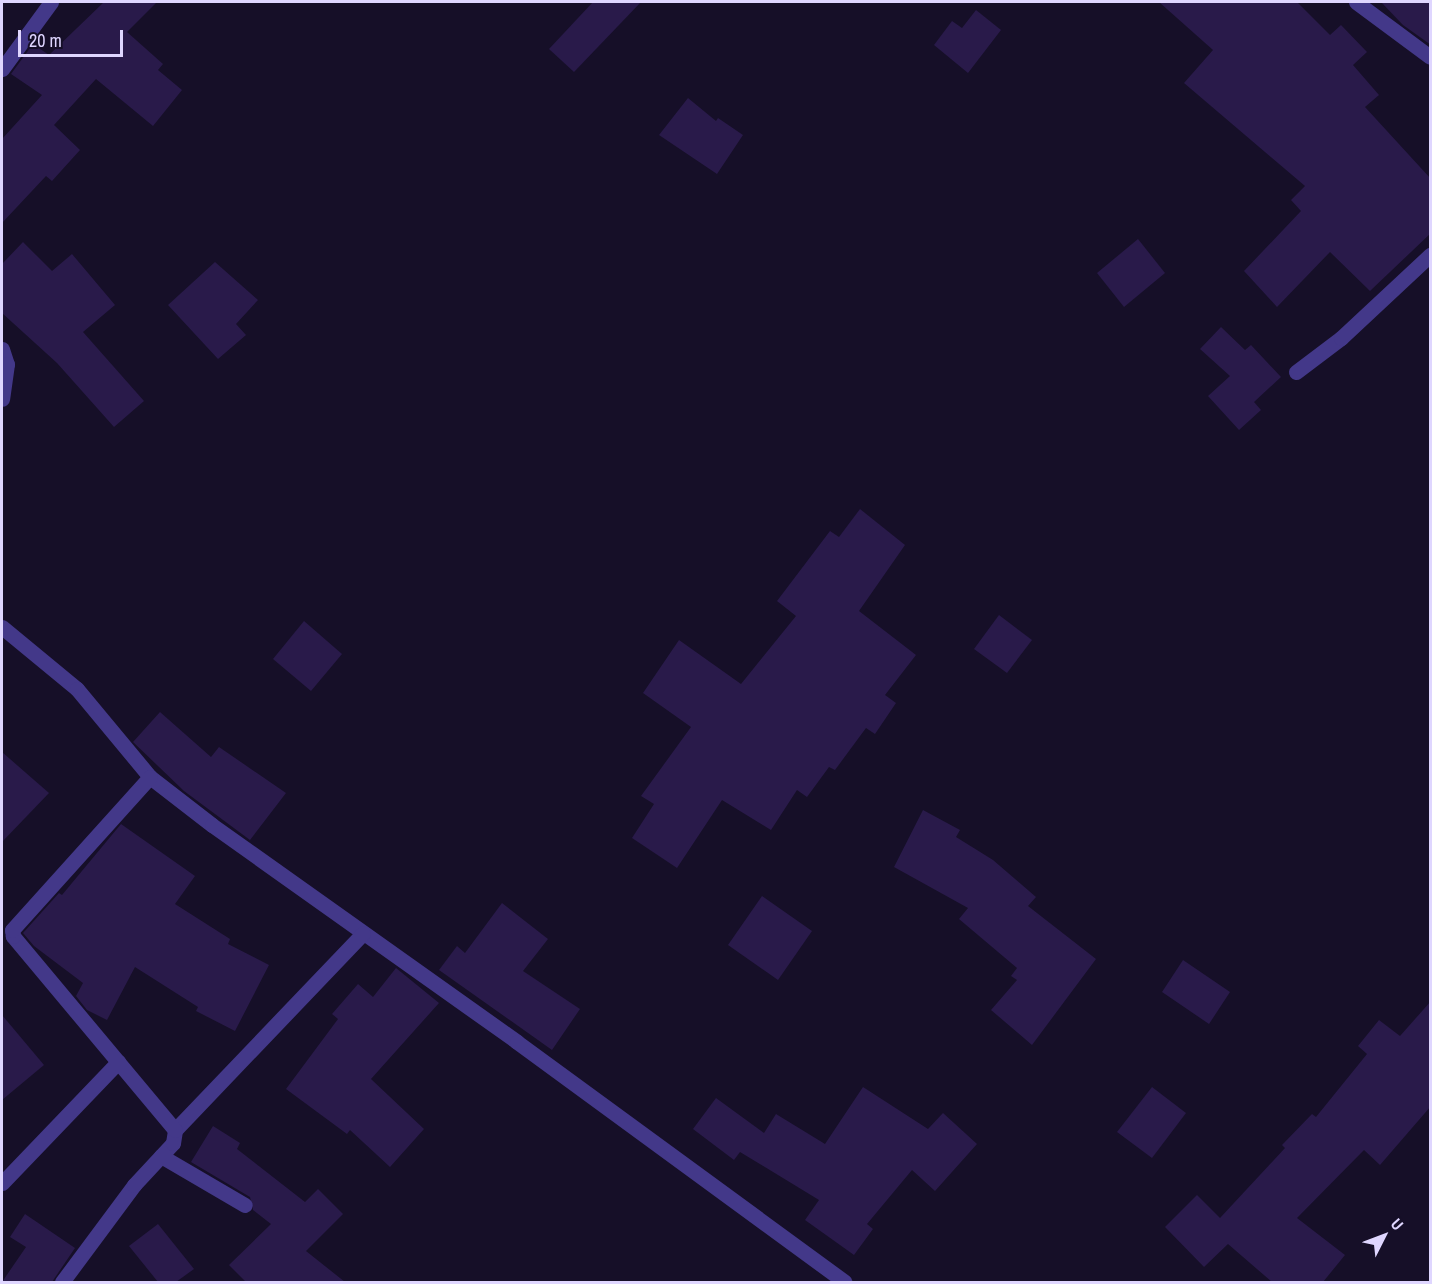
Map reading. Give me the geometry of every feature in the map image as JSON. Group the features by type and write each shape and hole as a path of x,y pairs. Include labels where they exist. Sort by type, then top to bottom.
{"street":[{"path":"2,69 51,2"},
{"path":"1356,2 1431,57"},
{"path":"1296,372 1341,338 1431,255"},
{"path":"2,349 7,364 2,399"},
{"path":"2,627 76,689 150,777 844,1282"},
{"path":"150,777 12,930 13,936 175,1130"},
{"path":"62,1282 173,1143 175,1130 363,933"},
{"path":"2,1183 118,1062"},
{"path":"161,1156 244,1205"}],"building":[{"path":"104,2 157,2 127,32 163,64 158,70 182,90 153,126 96,79 54,125 80,150 52,181 46,176 2,223 2,139 42,95 11,74 33,44 49,55"},
{"path":"593,2 641,2 574,72 549,49"},
{"path":"1159,2 1297,2 1330,35 1341,25 1367,52 1353,65 1379,95 1365,107 1431,179 1431,233 1370,291 1330,252 1277,307 1244,271 1301,211 1291,200 1305,186 1184,83 1213,50"},
{"path":"1381,2 1431,2 1431,45 1403,25"},
{"path":"976,10 1001,30 968,73 934,45 952,21 962,28"},
{"path":"688,98 716,121 718,118 743,135 717,174 659,135"},
{"path":"1138,239 1165,273 1124,307 1097,273"},
{"path":"23,242 52,271 72,254 115,305 83,332 144,401 114,427 57,363 2,313 2,264"},
{"path":"215,262 258,300 236,324 246,335 218,359 168,305"},
{"path":"1221,327 1245,350 1251,345 1281,377 1254,402 1261,410 1239,430 1208,396 1230,376 1200,349"},
{"path":"860,509 905,545 859,611 916,655 885,695 896,703 875,734 866,728 835,770 829,767 807,797 797,790 771,830 722,800 677,868 632,838 654,804 641,796 691,727 643,693 679,640 741,684 796,616 777,601 830,531 839,537"},
{"path":"999,615 1032,640 1007,673 974,649"},
{"path":"304,621 342,654 311,691 273,659"},
{"path":"160,712 211,757 219,747 286,793 250,840 184,791 133,742"},
{"path":"2,752 49,793 2,842"},
{"path":"923,810 960,830 956,837 993,860 1036,897 1028,906 1096,959 1032,1045 991,1010 1017,980 1011,976 1017,968 959,919 968,908 894,867"},
{"path":"121,824 195,876 175,904 230,939 228,944 269,965 235,1031 196,1011 198,1007 135,967 107,1020 87,1010 76,996 83,983 34,946 23,933 59,893 62,895"},
{"path":"762,896 812,931 778,980 728,945"},
{"path":"502,903 548,939 523,971 580,1009 552,1050 439,970 457,946 465,953"},
{"path":"1183,960 1230,992 1209,1024 1162,992"},
{"path":"396,968 439,1003 371,1079 424,1129 390,1167 350,1130 347,1134 286,1089 338,1019 332,1014 358,984 373,997"},
{"path":"1431,1001 1431,1106 1380,1165 1364,1150 1297,1218 1345,1255 1323,1282 1272,1282 1228,1244 1204,1267 1165,1227 1197,1195 1220,1218 1285,1148 1282,1145 1312,1114 1316,1117 1367,1054 1358,1046 1379,1020 1400,1036"},
{"path":"2,1015 44,1065 2,1100"},
{"path":"863,1087 928,1129 943,1113 977,1144 935,1191 912,1170 867,1224 873,1229 854,1255 805,1220 819,1200 740,1152 734,1160 693,1129 716,1098 764,1133 776,1114 825,1144"},
{"path":"1152,1087 1186,1113 1152,1158 1117,1132"},
{"path":"213,1126 240,1143 237,1149 305,1202 318,1189 343,1214 306,1251 345,1282 246,1282 229,1265 271,1224 253,1210 250,1197 191,1162"},
{"path":"25,1214 75,1248 52,1282 2,1282 26,1247 10,1237"},
{"path":"158,1224 194,1269 176,1282 158,1282 129,1246"}]}
